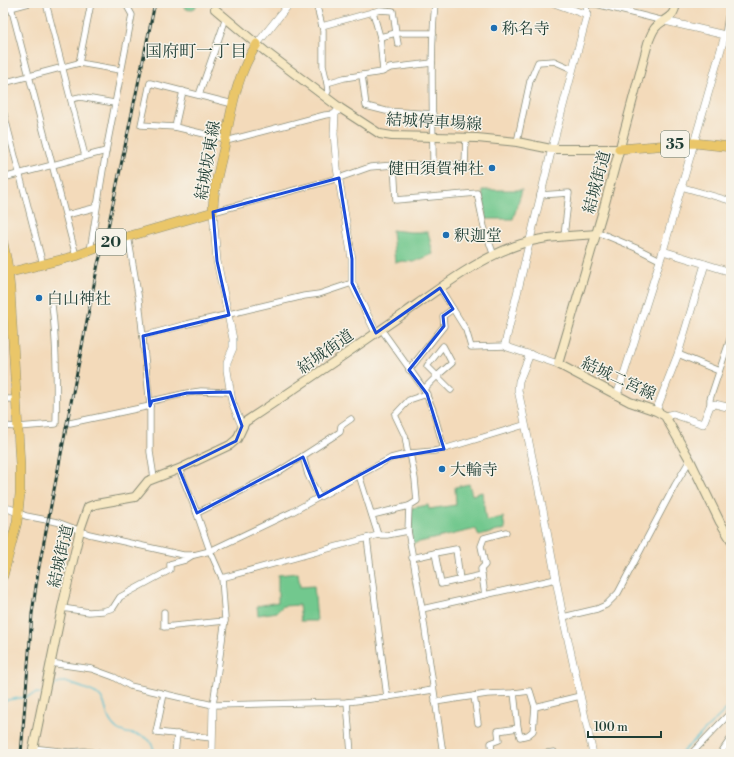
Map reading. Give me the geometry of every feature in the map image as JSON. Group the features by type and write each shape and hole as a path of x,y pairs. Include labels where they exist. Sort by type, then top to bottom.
{"main road":[{"name":"結城街道","path":"32,751 62,608 80,530 88,507 96,504 135,497 145,484 154,478 179,469 236,441 245,422 440,288 494,256 529,242 564,236 596,234 648,43 655,27 673,14 676,3"},
{"name":"結城停車場線","path":"215,9 257,44 326,97 338,111 380,134 392,136 466,137 517,142 551,149 619,149"},
{"name":"結城坂東線","path":"6,273 76,256 128,236 213,212 214,196 233,104 243,67 257,44"},
{"name":"35","path":"619,149 694,143 731,147"},
{"name":"結城二宮線","path":"596,234 558,364 630,402 656,411 665,416 690,460 720,522 731,540"},
{"path":"3,243 16,399 20,480 19,513 3,576"}],"street":[{"path":"3,10 11,5 29,3"},
{"path":"46,3 85,156"},
{"path":"79,63 91,3"},
{"path":"257,44 290,3"},
{"path":"316,3 322,26 323,66 328,91 326,97"},
{"path":"433,165 432,63 436,3"},
{"path":"554,3 587,15"},
{"path":"506,346 505,344 551,149 587,15 586,4 596,4 725,36"},
{"path":"11,5 76,256"},
{"path":"90,251 114,103 132,14 127,6"},
{"path":"617,395 682,187 725,36 728,14 731,7"},
{"path":"322,26 380,10 393,11 398,44"},
{"path":"373,12 380,37 383,71"},
{"path":"199,95 226,18"},
{"path":"380,37 396,33 433,33"},
{"path":"517,142 530,81 538,62 554,61 572,69"},
{"path":"3,83 79,63 120,70"},
{"path":"327,83 344,78 383,71 390,68 432,63"},
{"path":"362,75 366,106 386,111 433,114"},
{"path":"233,104 150,83 141,125 175,127 230,140 338,111 334,134 339,178 352,260 352,283 378,331 409,370 415,375 426,392 444,449"},
{"path":"175,127 183,91"},
{"path":"71,99 80,96 114,103"},
{"path":"3,110 43,265"},
{"path":"242,426 232,402 230,392 227,362 233,348 233,339 229,315 220,282 213,212 339,178 370,167 394,165 465,165 466,137"},
{"path":"3,178 106,151"},
{"path":"394,165 396,200 477,193 484,228 494,256"},
{"path":"682,187 731,201"},
{"path":"540,195 569,193 564,236"},
{"path":"66,215 94,208 97,204"},
{"path":"596,234 600,233 660,260"},
{"path":"128,236 137,285 143,336 150,406 150,452 154,478"},
{"path":"663,251 731,272"},
{"path":"656,411 678,354 705,264"},
{"path":"143,336 206,319 318,294 352,283"},
{"path":"440,288 466,330 471,347 506,346 558,364"},
{"path":"3,426 18,427 56,424 57,382 55,332 52,305"},
{"path":"409,370 444,326 443,316 453,309"},
{"path":"665,416 673,414 703,424 710,406 710,399 731,336"},
{"path":"372,515 409,506 417,501 415,479 406,436 395,415 409,400 426,392 437,376 452,363 443,346 427,366 437,376 451,390"},
{"path":"530,354 518,385 524,425 543,510 563,617 593,754"},
{"path":"678,354 719,371"},
{"path":"70,423 150,406 152,402 187,393 201,391 230,392"},
{"path":"3,398 16,399"},
{"path":"710,406 715,404 731,408"},
{"path":"197,513 275,474 340,432 341,426 351,419"},
{"path":"3,508 10,509 26,516 48,520 89,534 183,555 194,555 210,551 292,512 391,458 409,453 444,449 524,425"},
{"path":"303,456 308,475 319,497"},
{"path":"563,617 597,609 606,605 618,593 675,485 690,460"},
{"path":"179,469 197,513 210,551 222,578 225,621 213,705 212,754"},
{"path":"359,475 378,535"},
{"path":"409,506 408,531 422,609 433,690 444,754"},
{"path":"222,578 378,535 408,531"},
{"path":"485,595 481,569 485,565 481,546 484,538 506,532"},
{"path":"367,538 387,697"},
{"path":"412,558 456,549 460,580"},
{"path":"435,553 441,584 482,575"},
{"path":"62,608 89,612 103,611 113,608 120,597 170,570 170,564 186,560 194,555"},
{"path":"422,609 556,579"},
{"path":"164,612 164,627 225,621"},
{"path":"50,663 92,669 114,677 130,686 213,705 347,702 433,690"},
{"path":"435,702 474,696 530,691 535,707 533,731 528,735 520,737 514,693"},
{"path":"164,694 156,732 212,738"},
{"path":"474,696 478,723"},
{"path":"535,707 580,696"},
{"path":"347,702 352,754"},
{"path":"691,754 731,712"},
{"path":"492,754 490,743 499,740 498,731 518,728"},
{"path":"175,754 177,734"},
{"path":"720,754 731,738"},
{"path":"32,751 84,751 103,754"},
{"path":"540,754 554,752 554,754"}],"highlighted area":[{"path":"339,178 352,259 352,283 376,333 440,288 453,309 443,316 444,326 409,370 427,394 444,449 391,458 319,497 303,457 197,513 179,469 236,441 242,426 230,392 187,393 152,401 150,406 143,336 229,315 217,261 213,212"}],"green space":[{"path":"182,3 197,3 195,8 189,10 185,8"},
{"path":"482,190 522,190 513,219 486,219"},
{"path":"392,230 428,232 433,254 414,262 402,261 395,263"},
{"path":"469,484 472,495 482,492 486,521 503,517 505,529 479,536 476,529 411,544 412,508 428,505 429,509 456,505 455,487"},
{"path":"298,573 300,587 314,586 317,621 301,621 299,605 283,606 277,612 258,615 257,606 278,602 278,575"}],"waterway":[{"path":"48,693 55,684 65,682 97,694 100,696 108,717 113,725 125,733 142,736 149,740 156,754"},
{"path":"3,710 4,703 7,700 26,697 37,693 41,694"},
{"path":"680,754 731,705"}],"railway":[{"path":"21,754 32,614 38,572 98,264 107,232 155,3"}],"place":[{"name":"称名寺","path":"494,28"},
{"name":"健田須賀神社","path":"492,168"},
{"name":"釈迦堂","path":"446,235"},
{"name":"白山神社","path":"39,298"},
{"name":"大輪寺","path":"442,469"}],"district":[{"name":"国府町一丁目","path":"196,51"}]}
